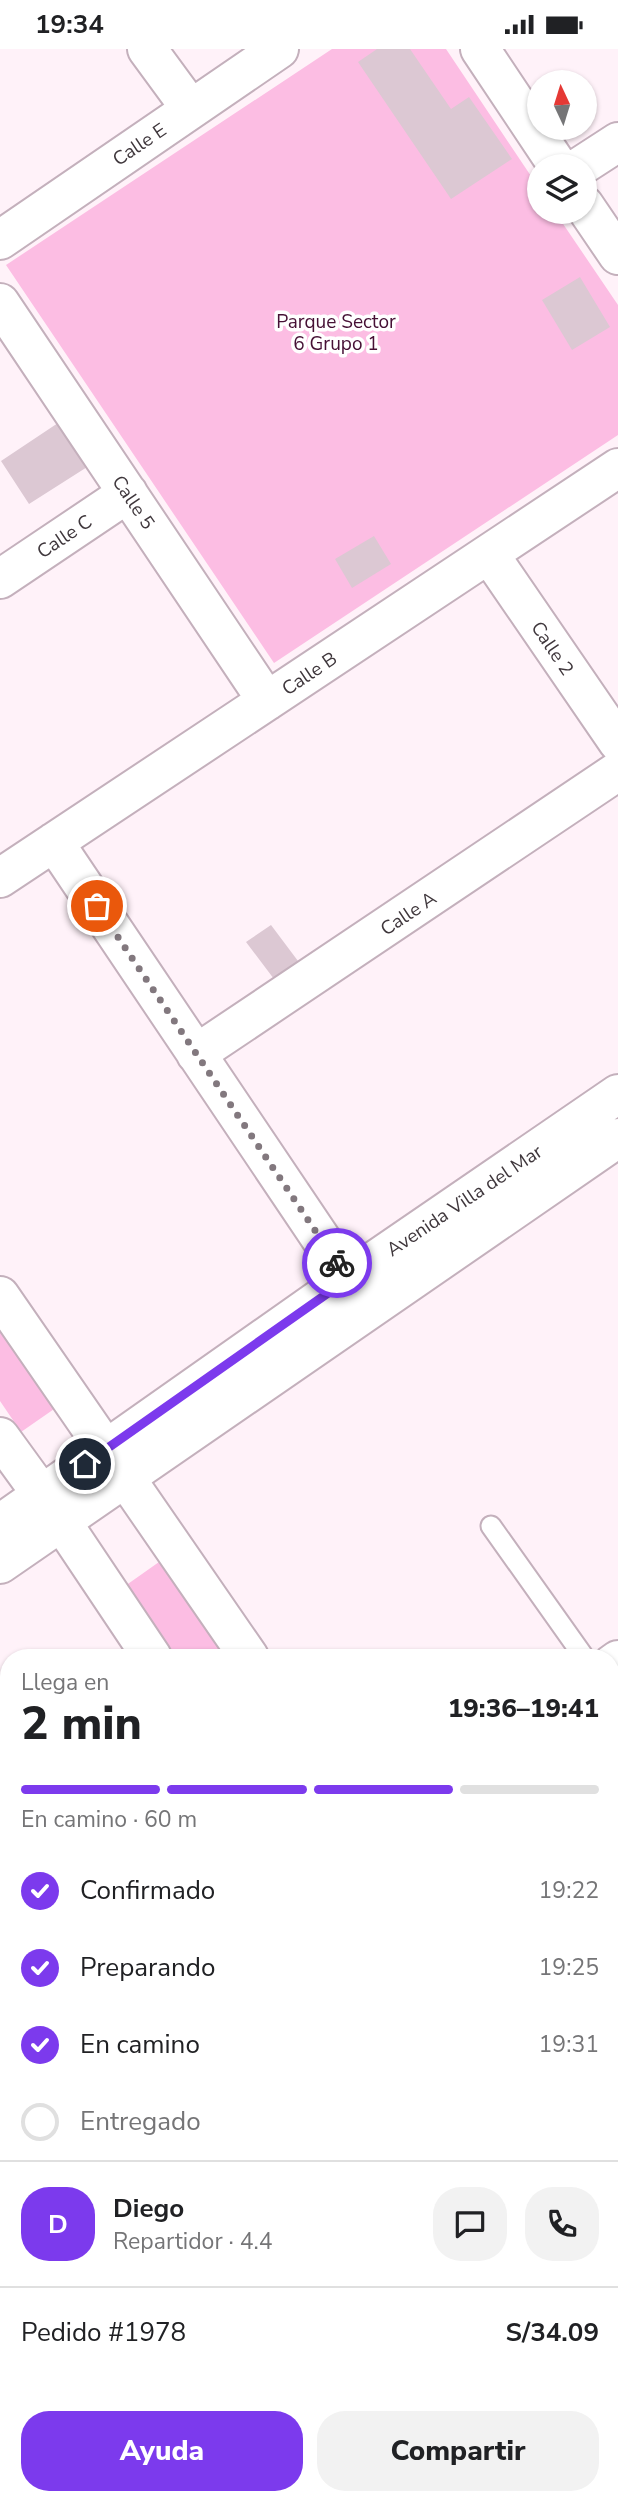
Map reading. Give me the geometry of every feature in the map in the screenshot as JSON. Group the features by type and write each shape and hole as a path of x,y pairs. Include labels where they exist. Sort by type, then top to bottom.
{"street":[{"path":"147,49 191,109"},
{"name":"Calle E","path":"0,240 279,49"},
{"path":"480,49 550,154"},
{"path":"597,156 618,142"},
{"path":"597,224 618,255"},
{"name":"Calle 5","path":"0,303 267,701"},
{"name":"Calle B","path":"0,878 618,468"},
{"name":"Calle C","path":"0,579 128,493"},
{"name":"Calle 2","path":"489,554 618,742"},
{"name":"Calle A","path":"196,1054 618,771"},
{"path":"54,842 348,1279"},
{"name":"Avenida Villa del Mar","path":"0,1564 52,1508 116,1462 348,1279 618,1094"},
{"name":"Avenida Villa del Mar","path":"116,1462 618,1139"},
{"path":"0,1296 244,1649"},
{"path":"0,1437 52,1508 147,1649"},
{"name":"Avenida Villa del Mar","path":"0,1524 52,1508"}],"lane":[{"path":"491,1526 578,1649"}],"green space":[{"name":"Parque Sector 6 Grupo 1","path":"332,49 446,49 527,170 527,224 563,224 618,305 618,435 274,663 6,265"},
{"path":"0,1325 57,1407 21,1432 0,1401"},
{"path":"159,1562 219,1649 168,1649 125,1586"}],"building":[{"path":"377,49 410,49 451,109 469,97 512,159 451,199 358,62"},
{"path":"580,277 610,327 572,350 542,300"},
{"path":"64,419 95,462 29,504 1,461"},
{"path":"374,536 391,564 352,588 335,559"},
{"path":"271,925 304,969 280,987 246,942"}],"way so far":[{"path":"97,906 337,1263"}],"route":[{"path":"85,1464 348,1279 337,1263"}]}
